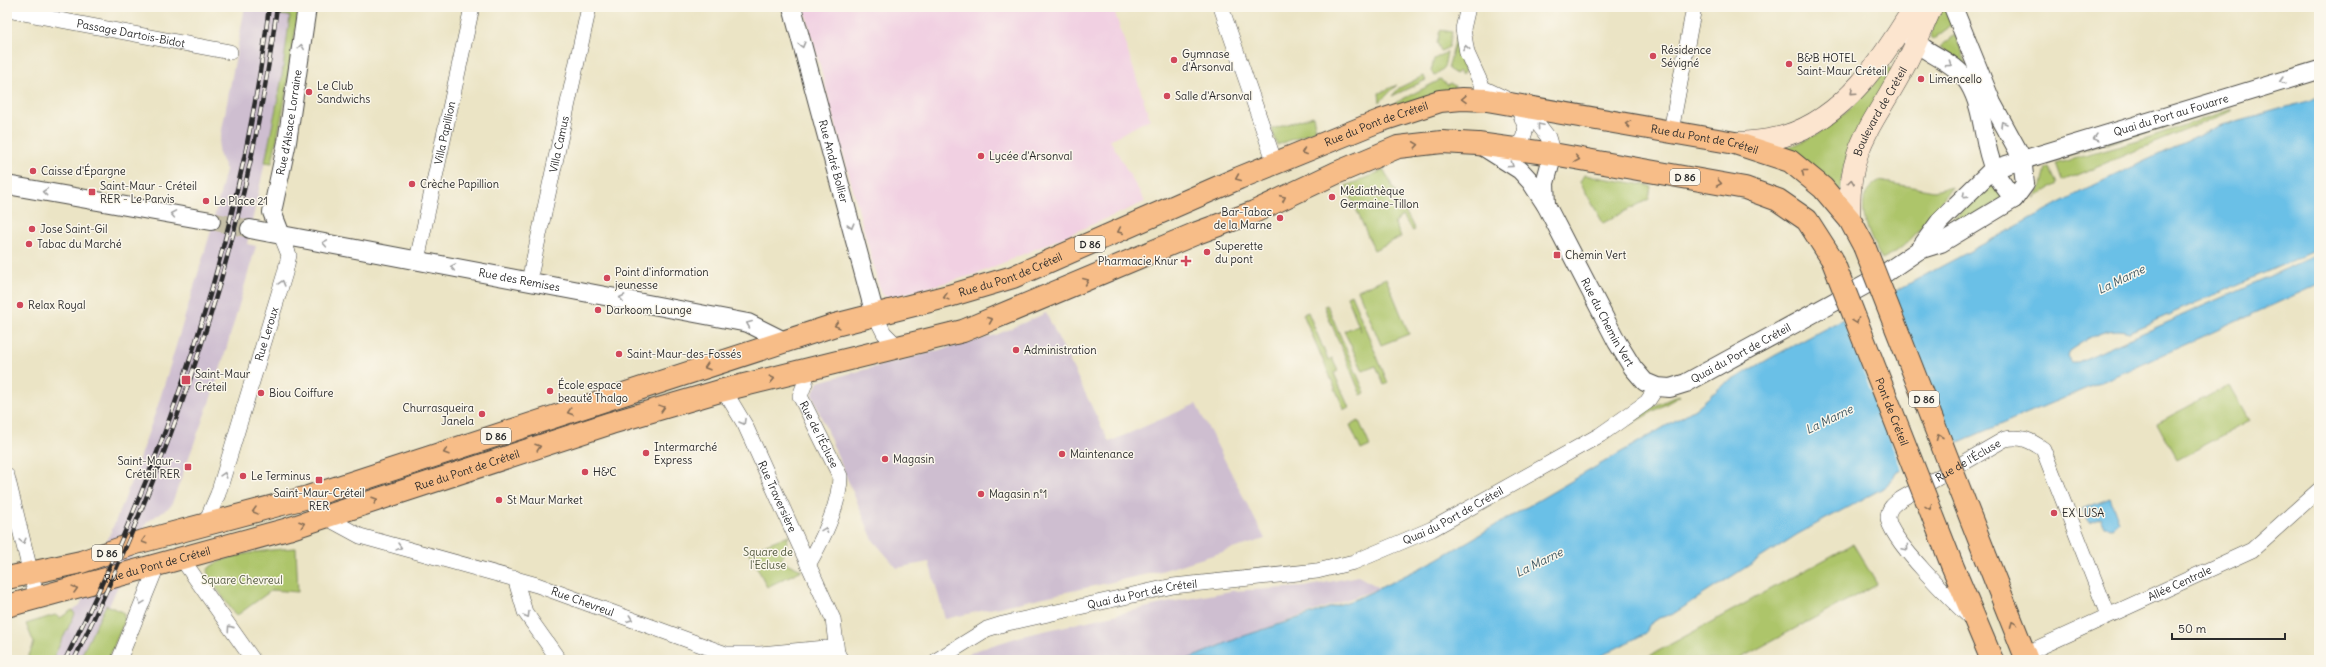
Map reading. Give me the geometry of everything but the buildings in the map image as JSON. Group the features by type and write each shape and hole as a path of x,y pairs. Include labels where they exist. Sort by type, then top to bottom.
{"main road":[{"path":"1735,143 1784,136 1804,128 1824,117 1861,84 1902,27 1914,7"},
{"name":"Boulevard de Créteil","path":"1850,220 1849,195 1853,167 1859,147 1869,125 1916,45 1932,7"},
{"name":"Rue du Pont de Créteil","path":"7,578 81,562 181,530 315,495 784,341 835,325 949,296 1013,276 1274,163 1379,120 1440,102 1462,99 1517,104 1735,143 1790,161 1823,188 1850,220 1864,246 2026,657"},
{"name":"Rue du Pont de Créteil","path":"7,606 243,542 720,390 963,331 1197,233 1254,212 1336,173 1398,147 1442,142 1478,144 1553,154 1745,188 1778,200 1807,220 1832,259"},
{"name":"Pont de Créteil","path":"1832,259 1975,622"},
{"path":"234,517 231,525 233,533 243,542"},
{"path":"182,559 205,524"},
{"path":"157,566 181,530"},
{"name":"D 86","path":"1975,622 1992,660"}],"street":[{"name":"Rue d'Alsace Lorraine","path":"281,235 272,212 287,142 307,7"},
{"name":"Villa Papillion","path":"417,260 472,7"},
{"name":"Villa Camus","path":"529,281 589,7"},
{"name":"Rue André Bollier","path":"792,7 875,315"},
{"path":"1221,7 1274,163"},
{"path":"1468,7 1463,29 1467,53 1483,88 1517,104 1535,120 1548,137 1553,154"},
{"path":"1671,131 1694,7"},
{"path":"1902,27 1916,45 1959,70 1970,86 1980,109 1993,169 2014,199 2025,184 2022,158 1992,103 1953,7"},
{"name":"Passage Dartois-Bidot","path":"7,10 230,52"},
{"name":"Quai du Port au Fouarre","path":"1993,169 2022,158 2134,128 2319,70"},
{"path":"1511,148 1522,141 1526,129 1517,104"},
{"name":"Rue du Chemin Vert","path":"1478,144 1520,170 1531,182 1546,204 1617,342 1633,368 1645,382 1657,387"},
{"name":"Rue du Chemin Vert","path":"1546,204 1545,183 1553,154"},
{"name":"Quai du Port de Créteil","path":"1919,250 1940,221 1993,169"},
{"path":"7,185 211,221"},
{"name":"Quai du Port de Créteil","path":"937,660 987,629 1003,624 1173,586 1317,571 1354,562 1432,529 1600,435 1647,402 1657,387 1670,388 1686,383 1707,373 1878,278 1919,250 1941,243 2014,199"},
{"name":"Rue des Remises","path":"250,229 748,323 784,341"},
{"name":"Rue Leroux","path":"205,524 218,494 285,273 289,255 281,235"},
{"path":"875,315 884,333 898,347"},
{"name":"Rue de l'Écluse","path":"807,370 805,383 800,396 840,476 840,490 819,547 808,565"},
{"name":"Rue Traversière","path":"720,390 730,400 745,425 833,619 839,656"},
{"name":"Rue de l'Écluse","path":"1975,622 1948,598 1896,537 1888,519 1891,508 1901,498 2005,439 2016,437 2028,438 2043,449 2108,616"},
{"path":"7,476 37,599"},
{"name":"Allée Centrale","path":"2026,657 2108,616 2252,550 2319,490"},
{"name":"Rue Chevreul","path":"325,517 360,536 515,578 726,654 760,654 826,648 839,656"},
{"path":"182,559 253,660"},
{"path":"119,660 157,566"},
{"path":"515,578 525,612 559,660"}],"shaded area":[{"path":"245,7 299,7 272,163 265,162 247,244 256,246 217,381 171,506 147,522 109,606 123,612 125,620 108,660 33,660 60,618 80,605 124,501 158,405 210,234 226,170 218,151"},
{"name":"Lycée d'Arsonval","path":"804,7 1113,7 1150,119 1110,140 1145,202 977,274 889,298 881,294"},
{"path":"1046,313 1109,442 1196,404 1265,539 1161,571 945,619 929,562 897,568 873,540 812,395 818,382 996,335"},
{"path":"1358,576 1380,588 1241,637 1186,660 960,660 974,651 1022,636 1166,603 1231,591 1305,587"}],"green space":[{"path":"281,7 299,7 284,105 272,163 265,162 281,83 290,16 280,15"},
{"path":"1940,7 1945,7 1952,25 1932,40 1930,37"},
{"path":"1440,30 1452,32 1449,47 1441,51 1437,43"},
{"path":"1955,35 1966,62 1964,63 1940,47"},
{"path":"1456,37 1458,50 1465,71 1462,75 1458,71 1456,74 1448,69"},
{"path":"1447,52 1444,68 1434,76 1431,71 1434,59"},
{"path":"1888,67 1892,70 1844,166 1839,193 1784,149 1801,142 1830,126 1854,105"},
{"path":"1423,76 1426,80 1392,96 1399,88"},
{"path":"1440,80 1448,85 1450,83 1455,86 1451,92 1393,107 1393,104"},
{"path":"1397,85 1380,102 1379,93"},
{"path":"2237,102 2173,125 2058,158"},
{"path":"2232,109 2232,111 2062,181 2056,164 2138,141"},
{"path":"1313,116 1316,130 1277,145 1272,129"},
{"path":"2049,167 2057,184 2034,198 2042,185 2046,168"},
{"path":"1384,170 1415,230 1412,231 1403,216 1394,222 1401,237 1374,250 1346,186"},
{"path":"1584,175 1651,186 1649,199 1603,223 1580,182"},
{"path":"1879,181 1934,191 1952,187 1921,228 1903,246 1882,260 1868,230 1863,207 1865,197 1870,188"},
{"path":"1993,182 2006,197 1937,238 1949,222"},
{"path":"1386,278 1409,334 1381,345 1358,290"},
{"path":"1351,294 1388,383 1384,385 1376,366 1363,371 1344,331 1358,325 1361,331 1347,296"},
{"path":"1327,305 1365,393 1361,395 1324,306"},
{"path":"1308,312 1328,360 1332,358 1338,371 1334,373 1349,408 1344,409 1303,314"},
{"path":"2229,385 2249,421 2177,460 2157,423"},
{"path":"1679,395 1680,396 1631,424 1650,408"},
{"path":"1359,421 1370,446 1361,450 1350,425"},
{"name":"Square de l'Ecluse","path":"789,535 781,561 802,570 767,587 749,551"},
{"path":"1853,544 1877,584 1737,660 1642,660"},
{"name":"Square Chevreul","path":"296,548 298,592 272,590 236,616 209,577 207,571 213,565 222,560 262,551"},
{"path":"106,605 123,612 125,620 108,660 79,660"},
{"path":"72,610 75,614 52,660 27,660 34,643 26,624 55,615 60,618"}],"water":[{"name":"La Marne","path":"2319,98 2319,249 2129,332 2113,330 2098,334 2069,351 2067,356 2071,362 2078,362 2319,254 2319,284 2118,375 1954,444 1897,472 1887,486 1798,534 1673,614 1659,618 1649,625 1646,633 1593,660 1186,660 1241,637 1356,599 1436,560 1695,409 1722,386 1774,356 2088,188 2219,126"},
{"path":"2110,498 2119,522 2112,528 2105,527 2101,518 2089,523 2083,509"}],"pier":[{"path":"1891,290 1952,446 1902,471 1842,317"}],"tunnel":[{"path":"211,221 250,229"}],"railway":[{"path":"65,660 102,583 137,504 168,424 196,342 220,260 240,176 257,92 269,7"},
{"path":"74,660 144,503 175,423 202,342 226,259 247,176 264,92 277,7"}],"place":[{"name":"Résidence Sévigné","path":"1653,56"},
{"name":"Gymnase d'Arsonval","path":"1174,60"},
{"name":"B&B HOTEL Saint-Maur Créteil","path":"1789,64"},
{"name":"Limencello","path":"1921,79"},
{"name":"Le Club Sandwichs","path":"309,92"},
{"name":"Salle d'Arsonval","path":"1167,96"},
{"name":"Lycée d'Arsonval","path":"981,156"},
{"name":"Caisse d'Épargne","path":"33,171"},
{"name":"Crèche Papillion","path":"412,184"},
{"name":"Saint-Maur - Créteil RER - Le Parvis","path":"92,192"},
{"name":"Médiathèque Germaine-Tillon","path":"1332,197"},
{"name":"Le Place 21","path":"206,201"},
{"name":"Bar-Tabac de la Marne","path":"1280,218"},
{"name":"Jose Saint-Gil","path":"32,229"},
{"name":"Tabac du Marché","path":"29,244"},
{"name":"Superette du pont","path":"1207,252"},
{"name":"Chemin Vert","path":"1557,255"},
{"name":"Pharmacie Knur","path":"1186,261"},
{"name":"Point d'information jeunesse","path":"607,278"},
{"name":"Relax Royal","path":"20,305"},
{"name":"Darkoom Lounge","path":"598,310"},
{"name":"Administration","path":"1016,350"},
{"name":"Saint-Maur-des-Fossés","path":"619,354"},
{"name":"Saint-Maur Créteil","path":"186,380"},
{"name":"École espace beauté Thalgo","path":"550,391"},
{"name":"Biou Coiffure","path":"261,393"},
{"name":"Churrasqueira Janela","path":"482,414"},
{"name":"Intermarché Express","path":"646,453"},
{"name":"Maintenance","path":"1062,454"},
{"name":"Magasin","path":"885,459"},
{"name":"Saint-Maur - Créteil RER","path":"188,467"},
{"name":"H&C","path":"585,472"},
{"name":"Le Terminus","path":"243,476"},
{"name":"Saint-Maur-Créteil RER","path":"319,480"},
{"name":"Magasin n°1","path":"981,494"},
{"name":"St Maur Market","path":"499,500"},
{"name":"EX LUSA","path":"2054,513"}]}
